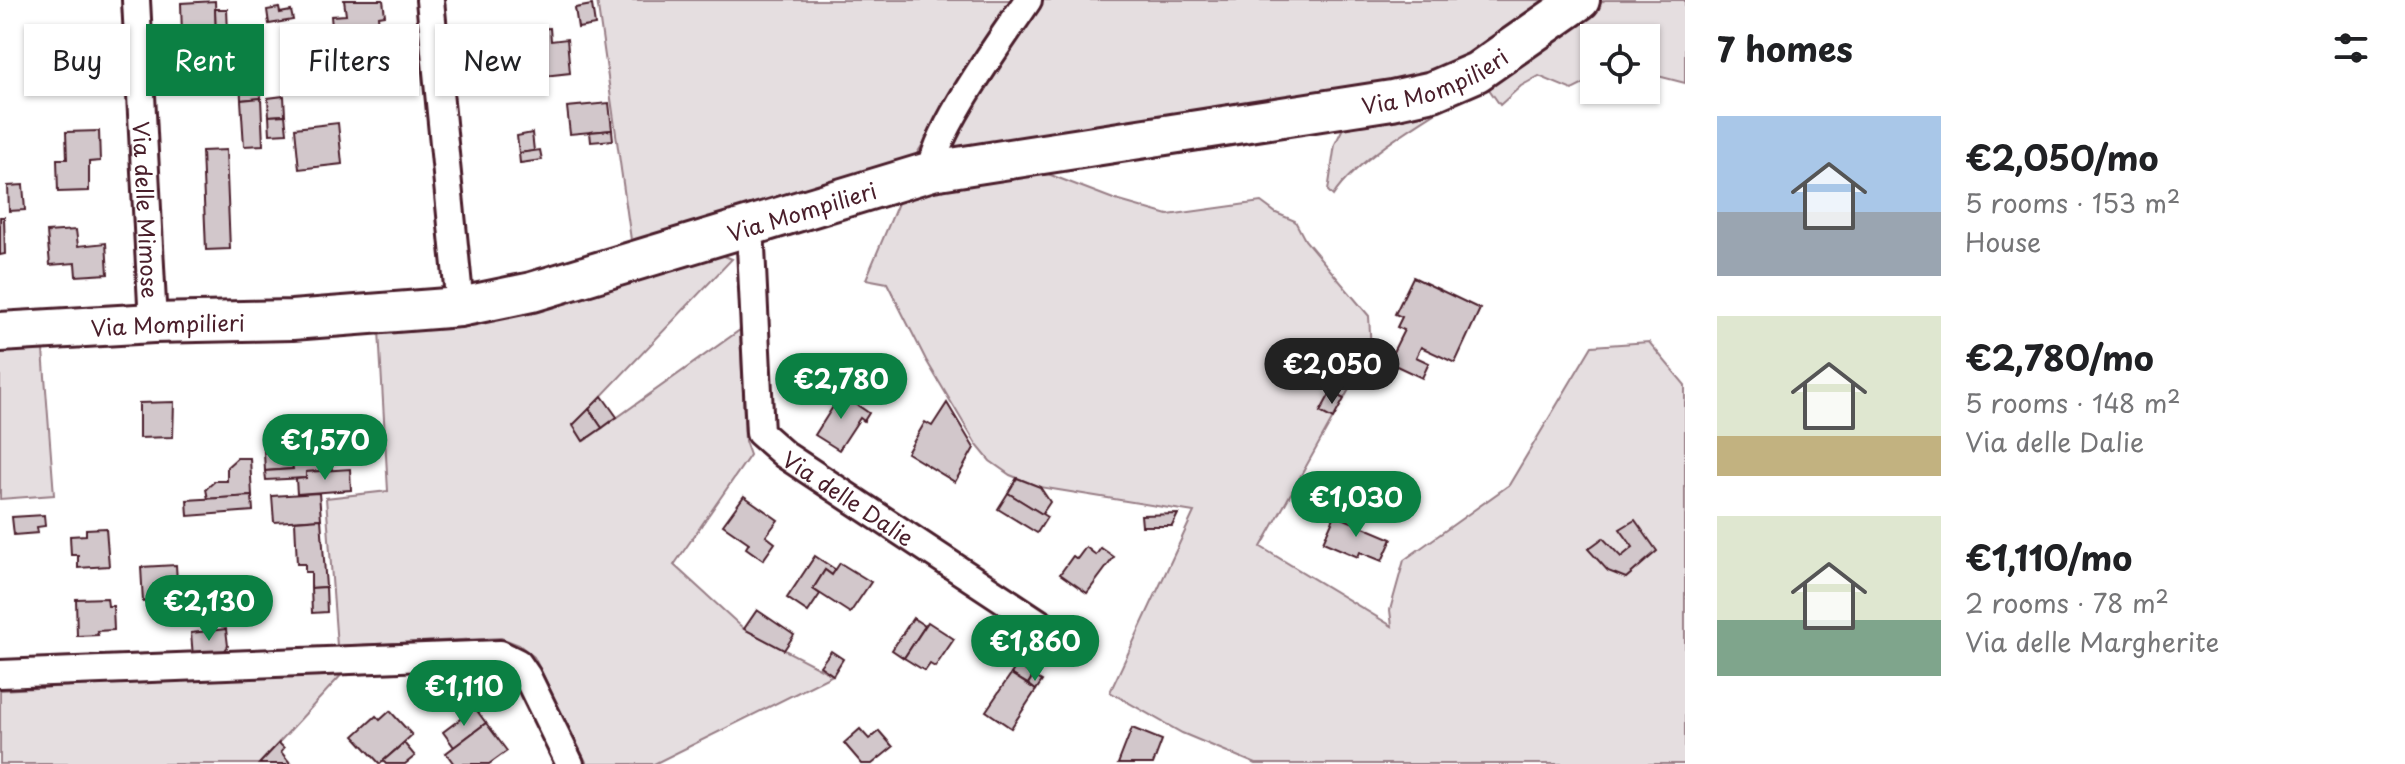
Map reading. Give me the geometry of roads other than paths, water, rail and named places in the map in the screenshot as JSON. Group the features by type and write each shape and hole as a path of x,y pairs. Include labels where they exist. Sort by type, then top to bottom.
{"street":[{"name":"Via delle Mimose","path":"136,0 153,323"},
{"path":"430,0 460,307"},
{"path":"932,171 932,160 942,134 1028,0"},
{"name":"Via Mompilieri","path":"0,332 153,323 292,320 460,307 532,292 932,171 1392,100 1433,91 1477,72 1580,0"},
{"name":"Via delle Dalie","path":"750,227 760,433 785,455 1074,646"},
{"path":"0,674 500,654 518,663 527,676 570,764"}]}
